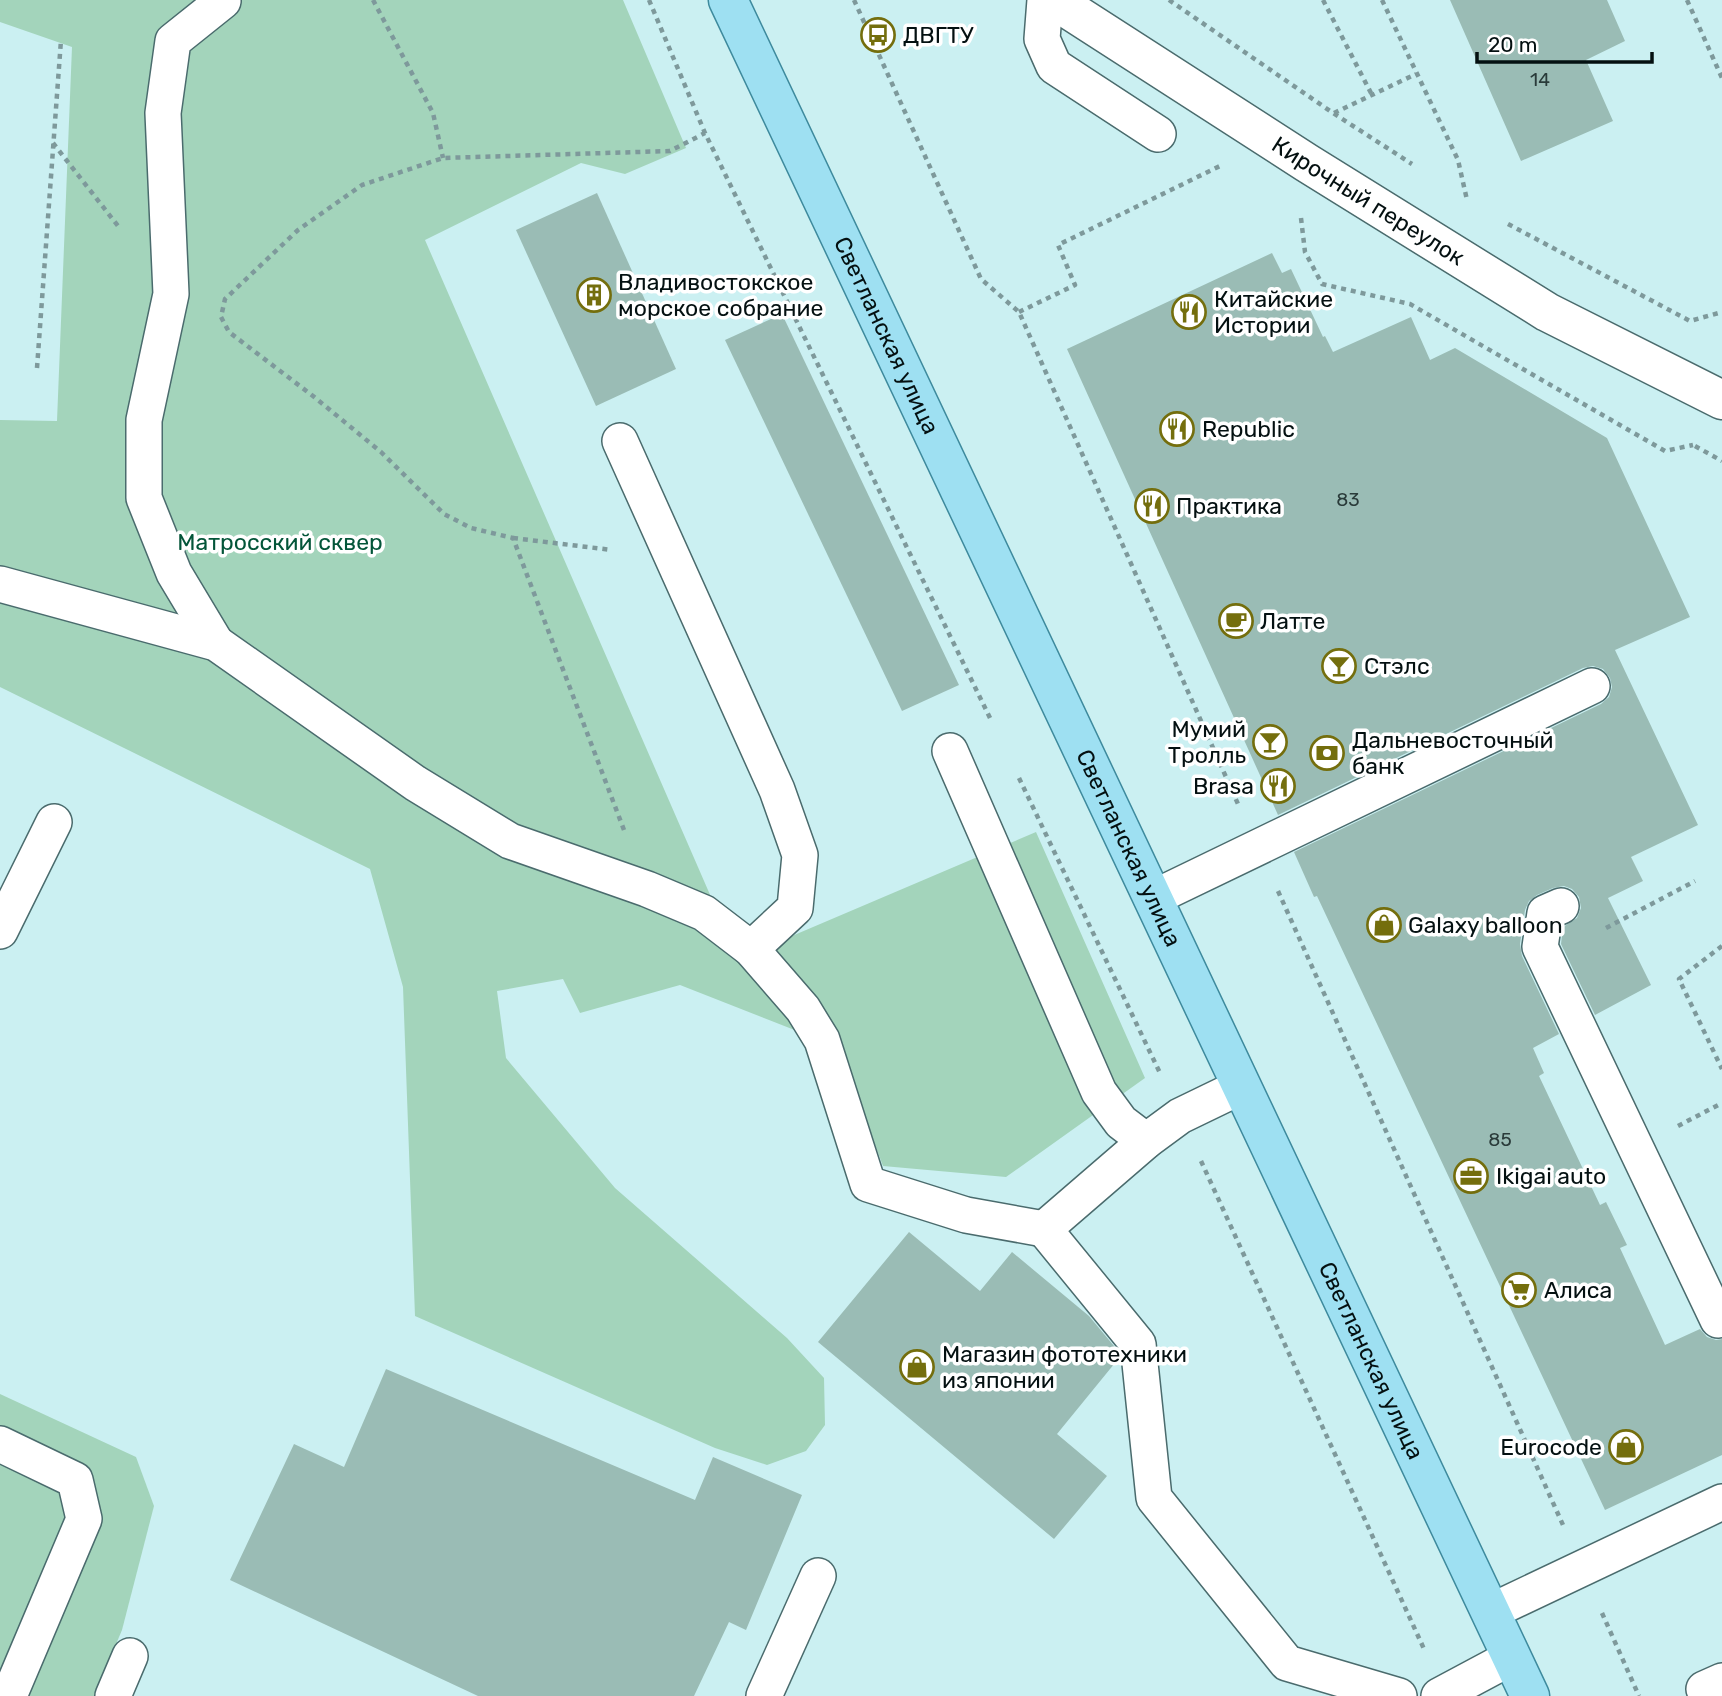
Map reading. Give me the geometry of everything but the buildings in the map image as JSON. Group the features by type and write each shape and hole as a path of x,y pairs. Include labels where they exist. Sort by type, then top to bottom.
{"main road":[{"name":"Светланская улица","path":"728,0 1530,1696"}],"street":[{"name":"Кирочный переулок","path":"1054,0 1307,163 1547,312 1711,387"}],"lane":[{"path":"1045,0 1042,39 1054,66 1158,134"},
{"path":"216,643 174,573 144,498 144,420 171,294 163,113 173,41 223,1"},
{"path":"620,440 778,790 800,855 795,908 751,949"},
{"path":"0,584 216,643 415,783 509,841 647,889 704,913 751,949 803,1009 822,1040 868,1184 966,1216 1044,1229 1138,1344 1154,1498 1287,1664 1399,1696"},
{"path":"1153,898 1592,686"},
{"path":"950,751 1099,1092 1121,1122 1146,1141"},
{"path":"0,931 54,822"},
{"path":"1561,905 1545,913 1540,947 1711,1279 1718,1320"},
{"path":"1044,1229 1180,1115 1242,1086"},
{"path":"0,1444 75,1480 84,1518 9,1696"},
{"path":"1490,1612 1722,1502"},
{"path":"764,1696 818,1576"},
{"path":"113,1696 130,1656"},
{"path":"1439,1696 1512,1657"}],"path":[{"path":"373,0 433,113 443,158"},
{"path":"854,0 981,279 1019,312 1639,1696"},
{"path":"1323,0 1372,95"},
{"path":"1382,0 1458,160 1467,200"},
{"path":"1687,0 1722,78"},
{"path":"37,368 61,40"},
{"path":"1333,113 1416,74"},
{"path":"612,550 513,538 471,528 444,514 381,452 229,332 220,317 225,299 252,273 299,230 362,184 443,158 670,151 705,133"},
{"path":"1300,206 1305,252 1322,284 1410,304 1665,451 1693,445"},
{"path":"1019,312 1075,285 1058,245 1102,224"},
{"path":"1507,224 1690,321 1722,312"},
{"path":"1713,457 1722,461"},
{"path":"513,538 647,889"},
{"path":"1546,959 1695,881"},
{"path":"1722,946 1679,979 1722,1069"},
{"path":"1715,1107 1722,1103"}],"green space":[{"name":"Матросский сквер","path":"0,0 623,0 686,148 625,174 581,163 425,240 738,959 1036,832 1145,1078 1006,1177 883,1166 838,1047 680,985 580,1013 563,979 497,991 506,1058 615,1188 787,1338 824,1378 825,1425 806,1451 767,1465 715,1448 415,1316 403,987 370,869 0,687 0,420 57,421 72,47 0,22"},
{"path":"0,1394 136,1457 154,1506 122,1630 94,1696 0,1696"}],"place":[{"name":"ДВГТУ","path":"878,35"},
{"name":"Владивостокское морское собрание","path":"594,295"},
{"name":"Китайские Истории","path":"1189,312"},
{"name":"Republic","path":"1177,429"},
{"name":"Практика","path":"1152,506"},
{"name":"Латте","path":"1236,621"},
{"name":"Стэлс","path":"1339,666"},
{"name":"Мумий Тролль","path":"1270,742"},
{"name":"Дальневосточный банк","path":"1327,753"},
{"name":"Brasa","path":"1278,786"},
{"name":"Galaxy balloon","path":"1384,925"},
{"name":"Ikigai auto","path":"1471,1176"},
{"name":"Алиса","path":"1519,1290"},
{"name":"Магазин фототехники из японии","path":"917,1367"},
{"name":"Eurocode","path":"1626,1447"}]}
